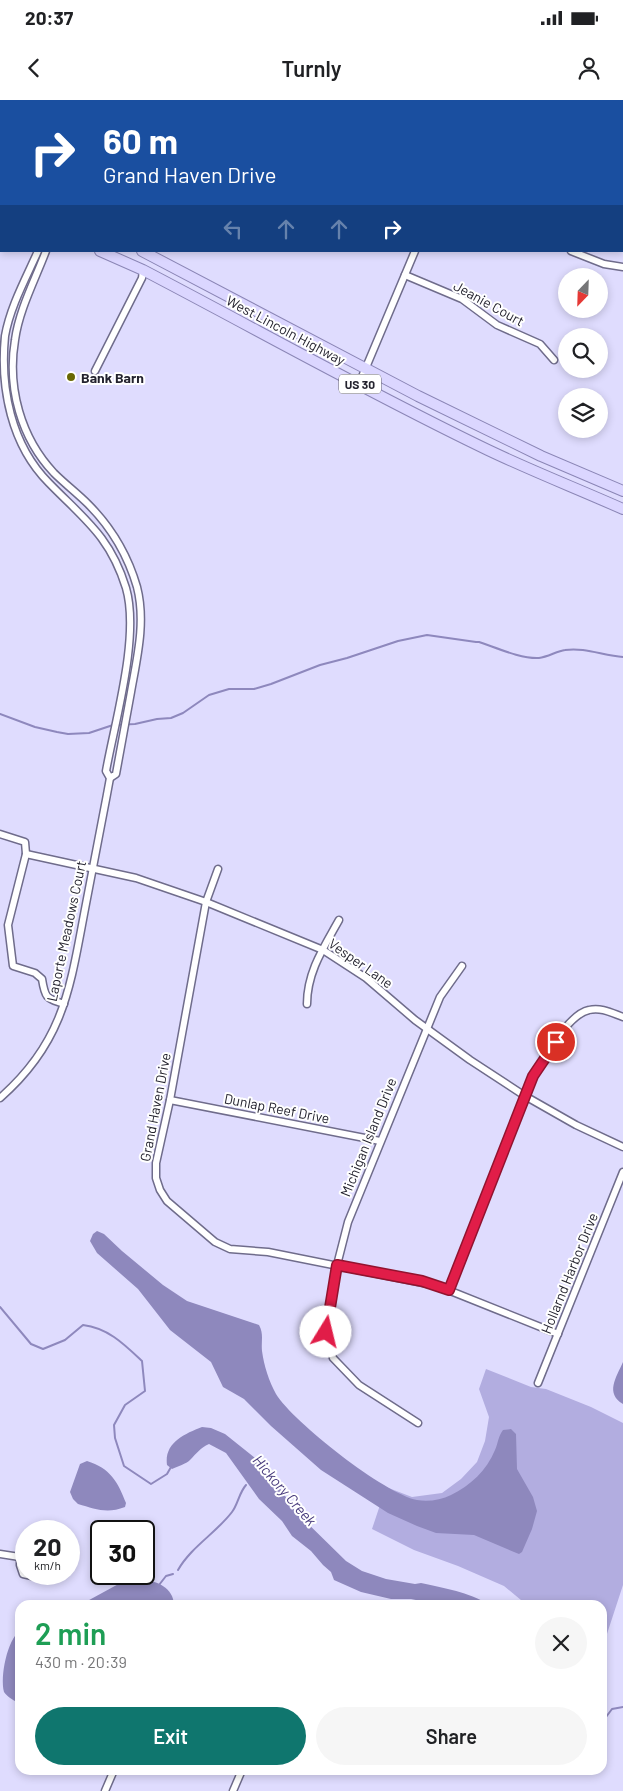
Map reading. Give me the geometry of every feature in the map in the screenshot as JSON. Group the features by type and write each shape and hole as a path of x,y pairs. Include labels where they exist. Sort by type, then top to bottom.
{"main road":[{"name":"West Lincoln Highway","path":"102,252 143,270 495,453 623,509"},
{"name":"West Lincoln Highway","path":"144,252 366,369 510,441 623,490"}],"street":[{"name":"Laporte Meadows Court","path":"3,1096 34,1064 56,1026 70,987 110,778 106,771 130,637 130,613 126,589 107,545 80,512 46,481 34,466 22,448 7,409 2,370 5,336 12,310 38,252"},
{"name":"Laporte Meadows Court","path":"46,252 15,339 14,388 20,414 28,435 40,455 54,473 101,518 117,540 131,570 137,589 141,616 138,654 116,774 110,778"},
{"path":"360,384 415,252"},
{"path":"574,252 604,264 623,267"},
{"path":"95,372 142,278 143,270"},
{"name":"Jeanie Court","path":"405,276 462,299 497,325 540,344 554,360"},
{"path":"0,834 25,842 26,854 8,925 13,966 35,973 42,979 44,993 49,999 64,1004"},
{"name":"Vesper Lane","path":"26,854 136,878 206,902 322,950 366,978 426,1029 525,1096 623,1147"},
{"name":"Grand Haven Drive","path":"218,869 206,902 170,1100 156,1163 156,1178 160,1190 167,1201 215,1242 230,1249 268,1252 422,1281 558,1334"},
{"path":"306,1004 310,975 339,920"},
{"name":"Michigan Island Drive","path":"418,1423 359,1385 333,1358 326,1332 337,1265 348,1222 440,997 462,966"},
{"path":"449,1290 525,1096 539,1066 574,1018 584,1012 596,1009 623,1017"},
{"name":"Dunlap Reef Drive","path":"170,1100 380,1141"},
{"name":"Hollarnd Harbor Drive","path":"538,1383 623,1172"},
{"path":"0,1554 15,1556"},
{"path":"105,1791 112,1775"},
{"path":"233,1791 240,1775"}],"shaded area":[{"path":"97,1231 104,1234 163,1285 187,1301 259,1325 267,1373 276,1394 286,1406 301,1422 341,1455 384,1485 402,1495 417,1500 430,1501 443,1498 458,1491 483,1471 492,1457 503,1430 511,1429 516,1434 517,1469 533,1497 537,1511 522,1552 519,1554 474,1535 436,1533 417,1526 388,1513 321,1470 271,1426 244,1399 223,1387 211,1362 170,1330 138,1289 97,1253 90,1241 93,1234"},
{"path":"623,1362 623,1404 614,1395 613,1390 615,1379"},
{"path":"486,1369 531,1387 546,1389 591,1407 623,1423 623,1585 607,1634 607,1600 521,1600 504,1586 414,1550 372,1529 386,1487 412,1497 442,1493 461,1479 477,1462 485,1441 489,1417 479,1389"},
{"path":"202,1427 211,1428 225,1434 264,1465 296,1512 346,1561 362,1571 386,1579 415,1584 421,1583 456,1591 481,1600 391,1599 361,1592 334,1580 331,1572 311,1551 292,1536 282,1521 259,1499 226,1453 209,1444 184,1464 172,1469 167,1465 167,1457 172,1445 182,1436"},
{"path":"87,1461 102,1468 112,1477 123,1495 126,1503 125,1507 101,1510 78,1504 73,1499 70,1492 80,1464"},
{"path":"155,1583 167,1589 173,1600 89,1600 117,1585 155,1585"},
{"path":"15,1635 15,1701 4,1692 3,1685 4,1668 11,1642"}],"waterway":[{"path":"0,714 35,727 68,734 89,733 113,725 135,724 171,718 183,713 209,695 229,689 254,689 320,665 398,641 427,635 479,642 509,653 532,658 539,658 572,649 623,657"},
{"name":"Hickory Creek","path":"0,1307 31,1344 43,1349 65,1340 83,1325 108,1333 142,1361 145,1391 125,1405 114,1425 115,1438 124,1466 151,1484 167,1474 171,1467"},
{"path":"178,1570 190,1554 226,1520 236,1506 246,1485"},
{"path":"159,1585 166,1576 173,1574"},
{"name":"Hickory Creek","path":"607,1716 612,1709 623,1707"}],"place":[{"name":"Bank Barn","path":"71,377"}],"route":[{"path":"326,1332 337,1265 422,1281 449,1290 533,1076 556,1042"}]}
